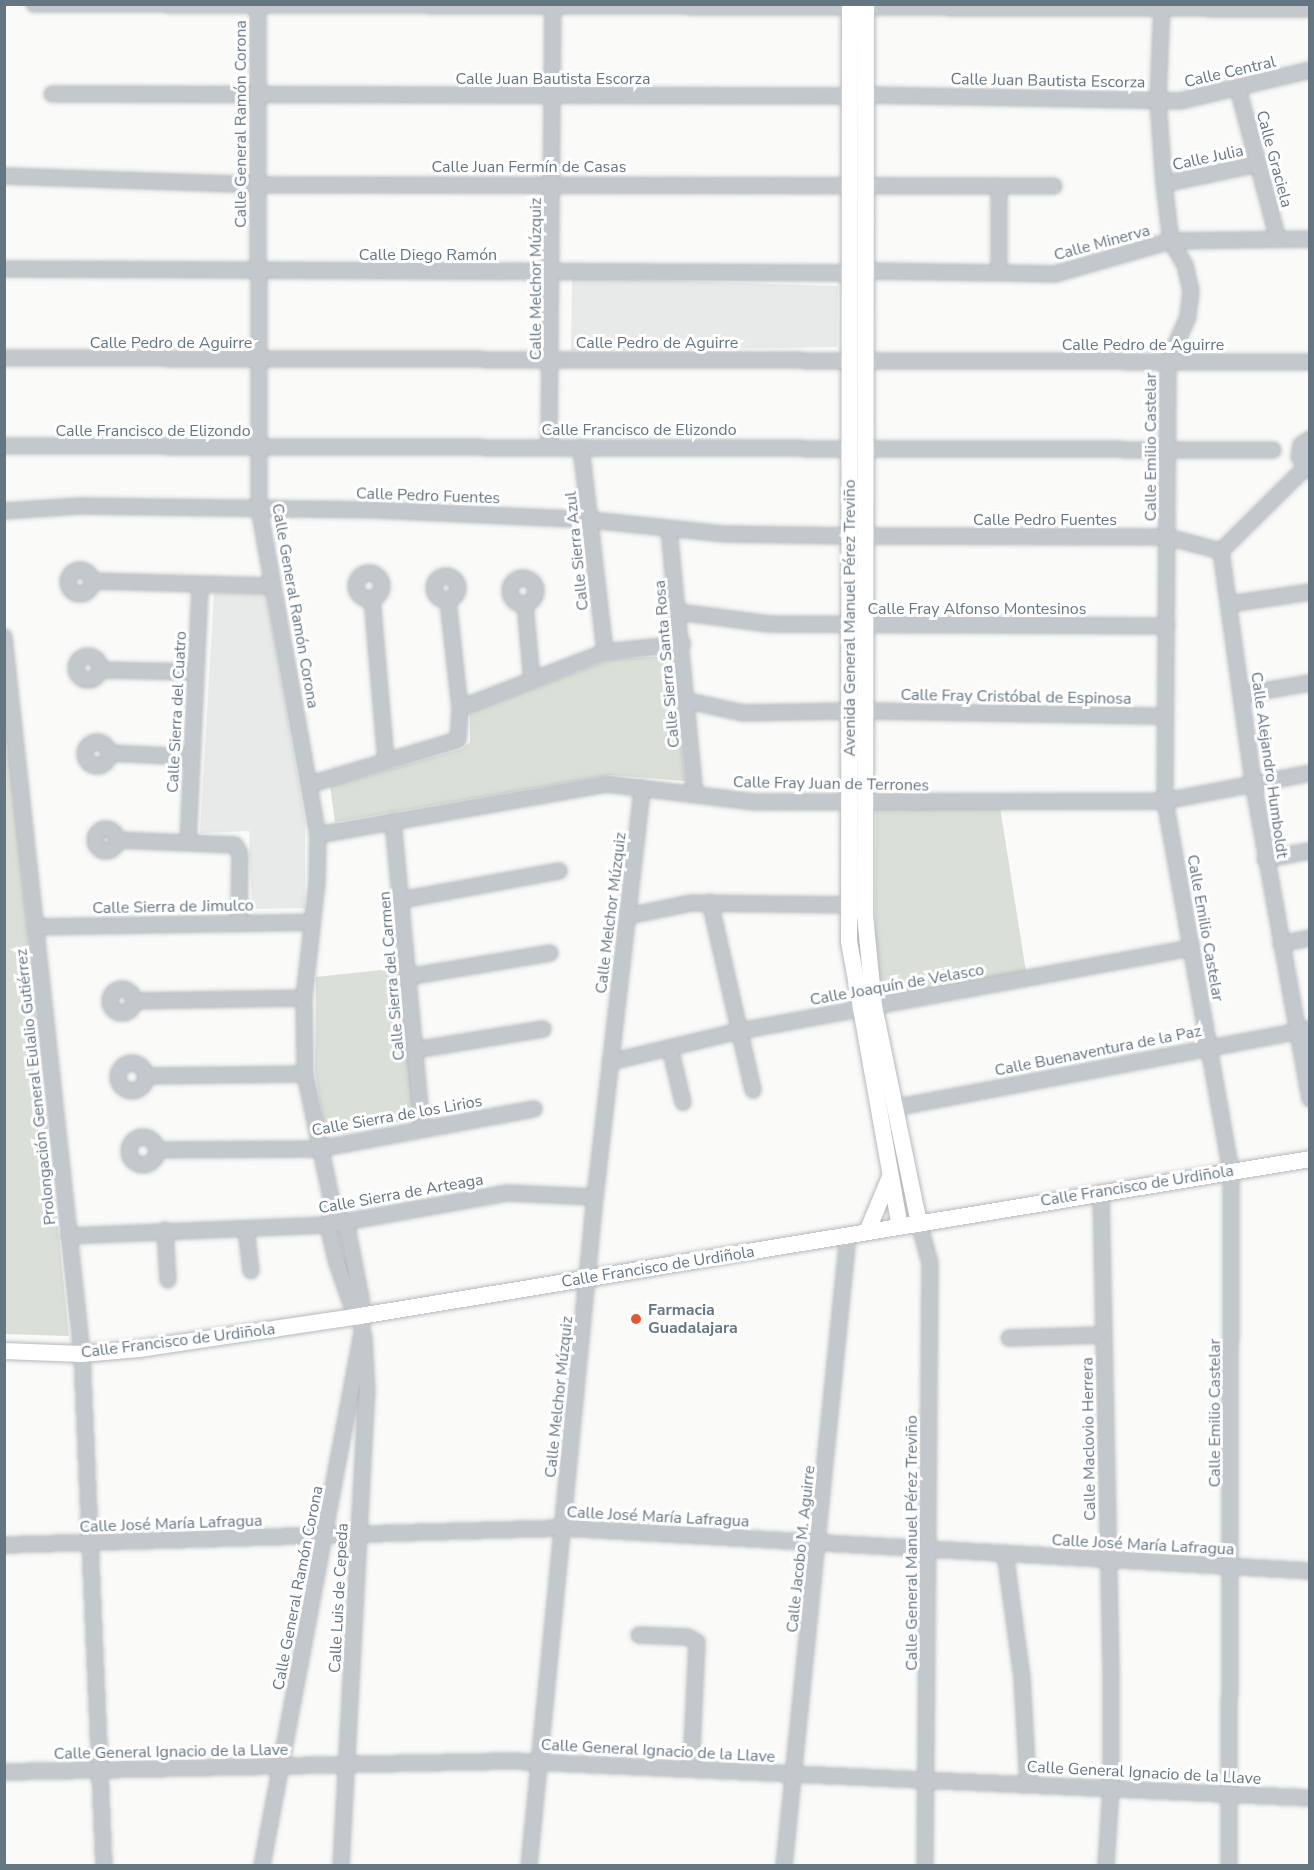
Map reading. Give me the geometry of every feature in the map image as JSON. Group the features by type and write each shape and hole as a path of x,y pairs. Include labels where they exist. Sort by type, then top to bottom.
{"main road":[{"name":"Avenida General Manuel Pérez Treviño","path":"858,6 859,272 851,360 849,624 868,802 865,915 867,1007 890,1176 900,1226"},
{"name":"Avenida General Manuel Pérez Treviño","path":"859,272 868,361 867,626 849,801 850,955 867,1007 919,1222"},
{"name":"Calle Francisco de Urdiñola","path":"4,1351 82,1354 361,1324 588,1279 1231,1170 1310,1159"},
{"path":"867,1232 890,1176"}],"street":[{"path":"34,4 1310,9"},
{"name":"Calle General Ramón Corona","path":"258,5 256,447 259,508 311,784 318,835 304,998 305,1074 318,1149 333,1207 345,1221 361,1298 361,1324 352,1393 262,1866"},
{"name":"Calle Melchor Múzquiz","path":"549,446 553,270 553,6"},
{"name":"Calle Emilio Castelar","path":"1161,7 1158,100 1164,184 1171,241 1188,279 1191,303 1184,330 1168,362 1165,801 1211,1046 1231,1170 1232,1566 1229,1866"},
{"name":"Calle Central","path":"1158,100 1191,99 1309,73"},
{"name":"Calle Graciela","path":"1238,88 1278,239"},
{"name":"Calle Juan Bautista Escorza","path":"52,94 858,95 1158,100"},
{"name":"Calle Julia","path":"1164,184 1258,164"},
{"name":"Calle Juan Fermín de Casas","path":"4,176 256,185 552,183 1054,186"},
{"path":"999,186 999,273"},
{"name":"Calle Minerva","path":"859,272 1072,271 1171,241 1310,239"},
{"name":"Calle Diego Ramón","path":"4,269 257,273 553,270 859,272"},
{"name":"Calle Pedro de Aguirre","path":"4,358 1310,362"},
{"path":"1221,551 1307,469 1299,451 1310,439"},
{"name":"Calle Francisco de Elizondo","path":"4,446 867,446 1274,450"},
{"name":"Calle Sierra Azul","path":"581,447 605,652"},
{"name":"Calle Pedro Fuentes","path":"4,511 80,506 259,508 591,520 669,530 849,536"},
{"name":"Calle Sierra Santa Rosa","path":"669,530 683,645 695,795"},
{"name":"Calle Pedro Fuentes","path":"867,536 1167,537 1221,551"},
{"name":"Calle Alejandro Humboldt","path":"1221,551 1265,859 1281,944 1303,1030 1310,1100"},
{"path":"92,581 272,586"},
{"name":"Calle Sierra del Cuatro","path":"188,842 190,757 200,585"},
{"path":"1230,604 1310,592"},
{"path":"372,598 386,761"},
{"path":"311,784 458,740 460,708 448,601"},
{"path":"525,604 532,681"},
{"name":"Calle Fray Alfonso Montesinos","path":"679,612 745,622 867,626 1167,626"},
{"name":"Prolongación General Eulalio Gutiérrez","path":"4,637 82,1354 104,1866"},
{"path":"460,708 605,652 683,645"},
{"path":"100,670 195,672"},
{"path":"1241,694 1310,683"},
{"name":"Calle Fray Cristóbal de Espinosa","path":"688,701 743,712 859,711 1165,716"},
{"path":"109,753 190,757"},
{"name":"Calle Fray Juan de Terrones","path":"318,835 607,784 754,802 1165,801 1253,782 1310,773"},
{"name":"Calle Melchor Múzquiz","path":"529,1866 595,1197 642,788"},
{"name":"Calle Sierra del Carmen","path":"393,821 422,1127"},
{"path":"117,840 231,843 238,848 239,921"},
{"path":"1265,859 1310,851"},
{"path":"401,900 559,872"},
{"path":"628,916 672,905 710,902 849,905"},
{"path":"710,902 753,1090"},
{"name":"Calle Sierra de Jimulco","path":"35,927 239,921 312,922"},
{"path":"1281,944 1310,938"},
{"name":"Calle Joaquín de Velasco","path":"610,1062 739,1031 1191,948"},
{"path":"407,976 550,953"},
{"path":"134,1000 304,998"},
{"path":"415,1050 543,1029"},
{"name":"Calle Buenaventura de la Paz","path":"893,1108 1303,1030"},
{"path":"670,1048 683,1102"},
{"path":"145,1076 305,1074"},
{"name":"Calle Sierra de los Lirios","path":"157,1150 318,1149 422,1127 534,1109"},
{"name":"Calle Maclovio Herrera","path":"1101,1192 1111,1788 1106,1866"},
{"name":"Calle Sierra de Arteaga","path":"68,1236 165,1230 328,1225 508,1193 595,1197"},
{"path":"333,1207 328,1225 350,1301 361,1324"},
{"name":"Calle General Manuel Pérez Treviño","path":"919,1222 930,1263 925,1866"},
{"path":"246,1229 251,1271"},
{"path":"165,1230 168,1280"},
{"name":"Calle Jacobo M. Aguirre","path":"784,1866 819,1544 848,1236"},
{"name":"Calle Luis de Cepeda","path":"341,1866 367,1393 367,1349 361,1324"},
{"path":"1009,1338 1104,1335"},
{"path":"352,1393 367,1393"},
{"name":"Calle José María Lafragua","path":"4,1545 563,1527 819,1544 1310,1571"},
{"path":"1005,1553 1022,1677 1028,1784"},
{"path":"639,1635 688,1637 697,1642 691,1769"},
{"name":"Calle General Ignacio de la Llave","path":"4,1772 281,1765 540,1762 1310,1798"}],"shaded area":[{"path":"572,278 838,286 837,347 571,351"},
{"path":"266,592 305,822 305,908 252,909 249,831 200,833 214,593"},
{"path":"672,656 685,781 611,775 335,822 330,786 462,749 470,742 470,712 611,659"},
{"path":"5,708 69,1336 5,1334"},
{"path":"876,807 1000,807 1026,972 883,997 875,952"},
{"path":"400,968 416,1119 325,1135 315,1072 316,977"}],"place":[{"name":"Farmacia Guadalajara","path":"636,1319"}]}
